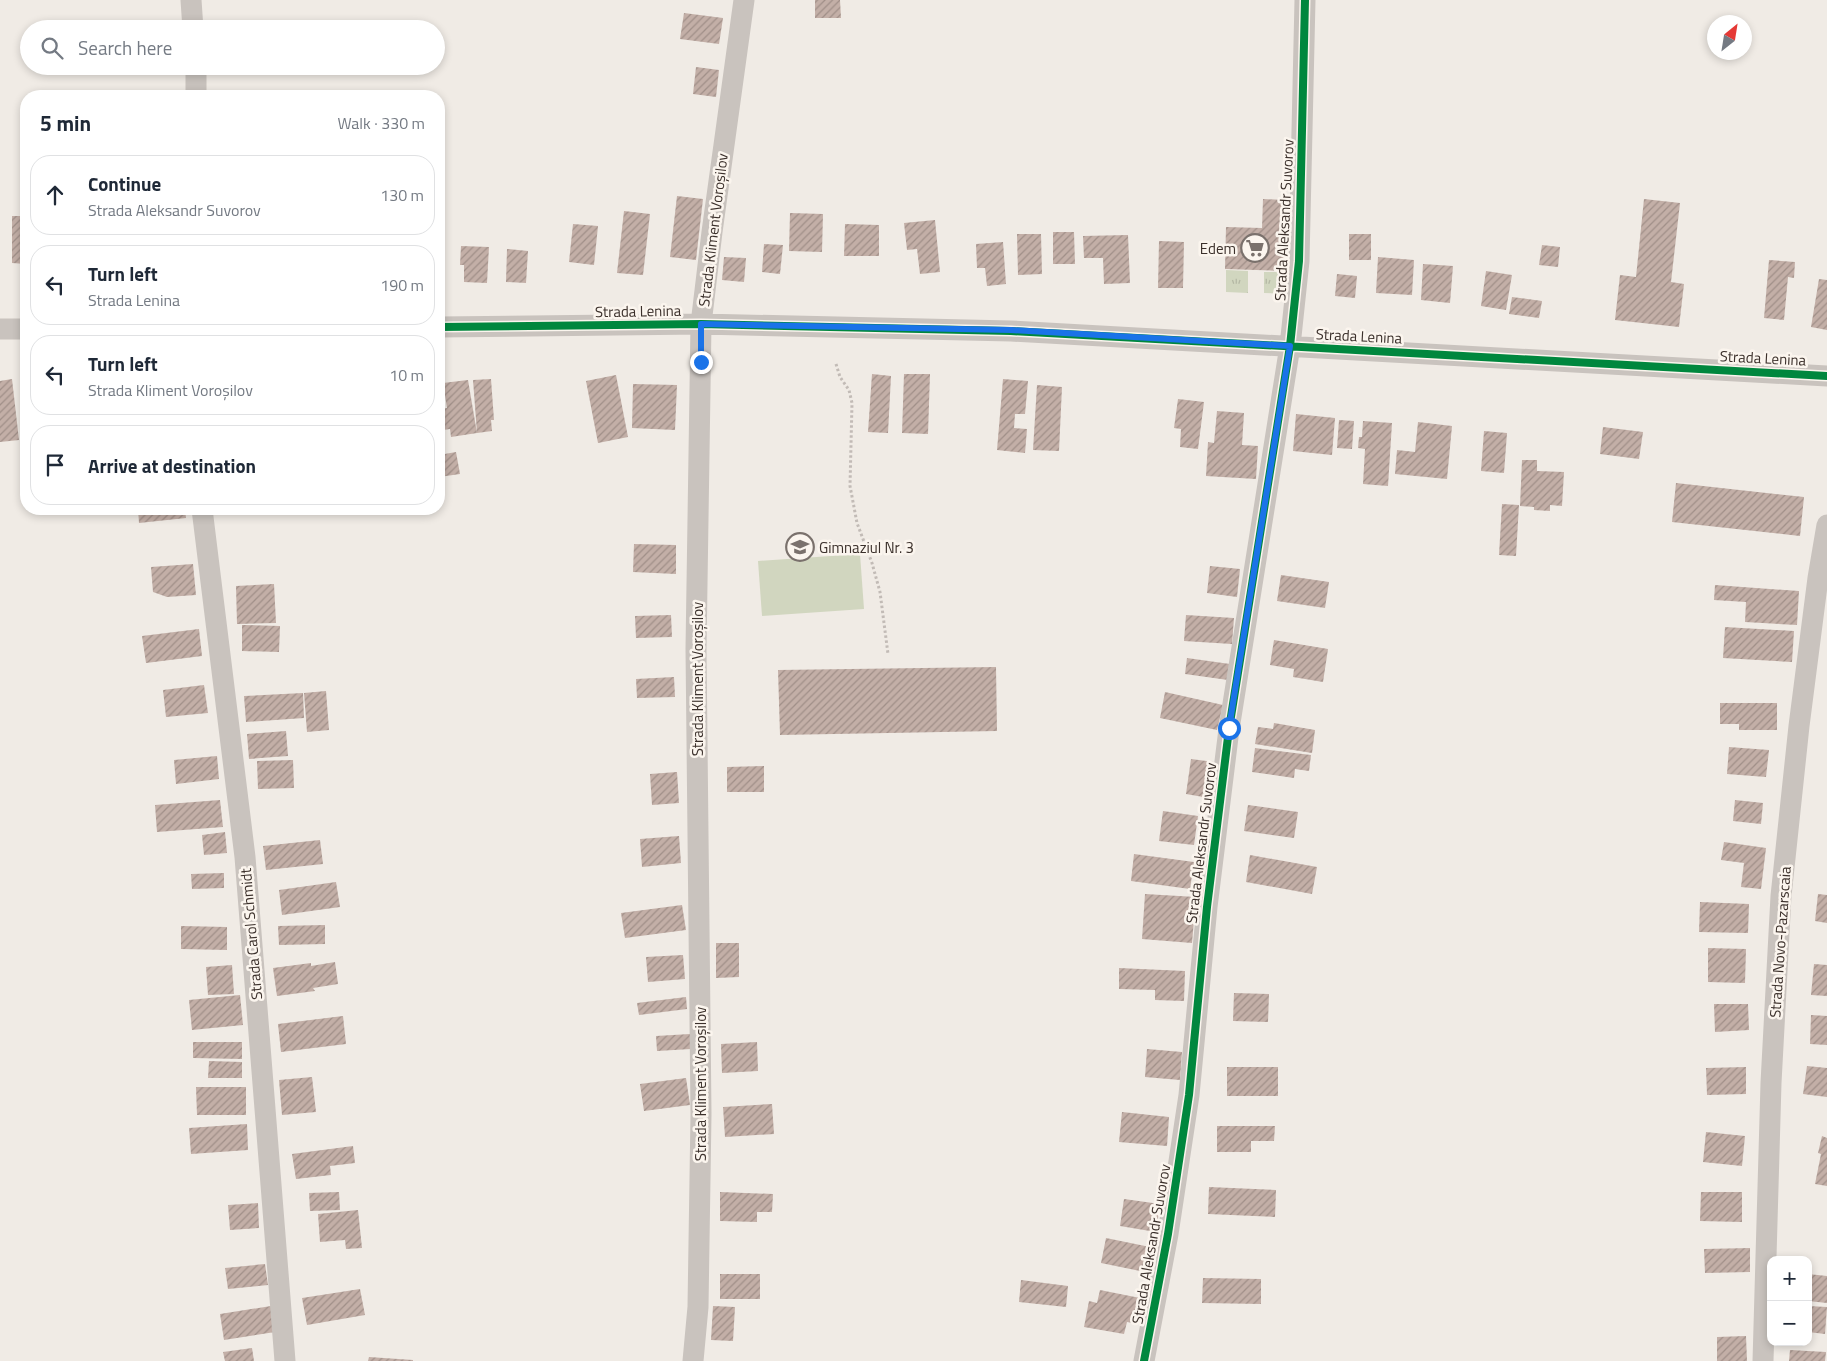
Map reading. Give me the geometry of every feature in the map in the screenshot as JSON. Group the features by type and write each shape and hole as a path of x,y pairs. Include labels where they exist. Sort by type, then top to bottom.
{"street":[{"path":"191,0 192,20"},
{"name":"Strada Kliment Voroșilov","path":"692,1361 698,1307 702,1114 696,649 701,324 744,0"},
{"name":"Strada Aleksandr Suvorov","path":"1144,1361 1168,1234 1189,1095 1207,907 1229,728 1290,346 1299,261 1305,0"},
{"path":"196,75 196,90"},
{"name":"Strada Lenina","path":"445,327 701,324 1011,330 1827,376"},
{"path":"0,328 20,329"},
{"name":"Strada Carol Schmidt","path":"203,515 245,857 286,1361"},
{"name":"Strada Novo-Pazarscaia","path":"1763,1361 1771,1083 1781,896 1799,726 1818,578 1827,525"}],"path":[{"path":"836,364 840,377 849,390 852,403 850,486 857,523 872,563 880,592 888,654"}],"green space":[{"path":"1226,270 1248,271 1248,293 1226,292"},
{"path":"1264,272 1287,272 1286,294 1264,293"},
{"path":"860,554 864,609 762,616 758,561"}],"building":[{"path":"815,0 840,0 841,18 815,18"},
{"path":"684,13 723,18 719,44 680,39"},
{"path":"696,67 719,70 716,97 693,94"},
{"path":"677,196 703,199 696,260 670,257"},
{"name":"Edem","path":"1263,199 1285,200 1283,271 1225,269 1226,227 1262,228"},
{"path":"1644,199 1680,203 1671,282 1684,284 1679,327 1615,320 1620,275 1636,277"},
{"path":"624,211 650,214 643,275 617,273"},
{"path":"790,213 823,214 822,252 789,251"},
{"path":"12,216 20,216 20,264 12,263"},
{"path":"935,220 940,272 920,274 917,249 907,250 904,223"},
{"path":"573,224 598,226 594,265 569,262"},
{"path":"845,224 879,225 879,256 844,256"},
{"path":"1053,232 1074,232 1075,264 1053,264"},
{"path":"1017,234 1041,234 1042,274 1018,275"},
{"path":"1349,234 1371,234 1371,260 1349,260"},
{"path":"1128,235 1130,283 1104,284 1103,258 1084,258 1083,236"},
{"path":"1159,241 1184,242 1183,288 1158,288"},
{"path":"1003,242 1006,284 987,286 985,268 977,268 976,244"},
{"path":"764,244 783,245 780,274 762,272"},
{"path":"1542,245 1560,247 1558,267 1539,265"},
{"path":"461,246 489,247 487,283 464,282 464,265 460,265"},
{"path":"507,249 528,251 526,283 506,282"},
{"path":"724,257 746,258 744,282 722,280"},
{"path":"1378,257 1414,260 1412,295 1376,293"},
{"path":"1769,260 1795,262 1794,278 1788,277 1784,320 1764,318"},
{"path":"1423,264 1453,266 1450,303 1421,300"},
{"path":"1486,271 1512,275 1506,310 1481,306"},
{"path":"1337,274 1357,276 1355,298 1335,296"},
{"path":"1819,279 1827,280 1827,330 1811,327"},
{"path":"1512,297 1542,301 1539,318 1509,314"},
{"path":"872,374 891,376 888,433 868,432"},
{"path":"904,374 930,374 928,434 902,433"},
{"path":"616,375 628,437 598,443 586,381"},
{"path":"12,379 19,440 0,442 0,381"},
{"path":"491,379 494,420 491,420 492,431 477,433 473,380"},
{"path":"1003,379 1028,381 1025,414 1015,414 1014,428 1027,429 1025,453 997,450"},
{"path":"468,380 477,433 451,437 450,429 445,430 445,408 447,408 445,383"},
{"path":"633,384 677,385 675,430 632,428"},
{"path":"1037,385 1062,387 1059,451 1033,450"},
{"path":"1178,399 1204,402 1198,449 1180,447 1181,429 1174,428"},
{"path":"1217,411 1244,413 1242,445 1258,446 1256,479 1206,476 1208,442 1214,443"},
{"path":"1296,414 1335,418 1332,455 1293,451"},
{"path":"1339,420 1354,421 1352,449 1337,448"},
{"path":"1363,421 1392,423 1388,486 1363,484 1365,449 1358,448 1359,437 1362,437"},
{"path":"1418,422 1452,426 1447,479 1395,474 1397,450 1415,452"},
{"path":"1603,427 1643,432 1639,459 1600,454"},
{"path":"1484,431 1507,433 1504,473 1481,471"},
{"path":"456,452 460,474 445,476 445,454"},
{"path":"1522,460 1537,460 1537,471 1564,472 1562,506 1550,505 1550,511 1534,510 1534,507 1520,506"},
{"path":"1676,483 1804,497 1800,536 1672,522"},
{"path":"1502,504 1519,505 1516,556 1499,555"},
{"path":"138,515 186,515 186,518 139,523"},
{"path":"634,544 676,545 676,574 633,572"},
{"path":"193,564 196,595 167,597 153,592 151,567"},
{"path":"1210,566 1240,569 1237,597 1207,593"},
{"path":"1281,575 1329,582 1325,608 1277,601"},
{"path":"274,584 276,623 237,624 236,586"},
{"path":"1715,585 1799,591 1797,625 1745,622 1746,602 1714,600"},
{"path":"671,615 672,637 636,638 635,616"},
{"path":"1186,615 1234,618 1232,644 1184,641"},
{"path":"242,625 280,626 279,652 242,651"},
{"path":"1725,627 1794,631 1792,662 1723,658"},
{"path":"199,629 202,656 146,663 142,636"},
{"path":"1274,640 1328,649 1323,682 1293,677 1294,669 1270,665"},
{"path":"1187,658 1230,664 1228,680 1185,674"},
{"path":"996,667 997,731 780,735 778,670"},
{"path":"674,677 675,697 637,698 636,679"},
{"path":"204,685 208,713 166,717 163,690"},
{"path":"326,691 329,730 307,732 304,693"},
{"path":"1165,692 1223,705 1217,730 1160,718"},
{"path":"303,693 304,718 246,722 244,696"},
{"path":"1720,703 1777,703 1777,730 1739,730 1739,724 1720,724"},
{"path":"1274,723 1315,730 1312,753 1255,744 1258,727 1273,729"},
{"path":"286,731 288,756 249,759 247,734"},
{"path":"1729,747 1769,750 1766,777 1727,774"},
{"path":"1255,748 1311,755 1309,771 1295,769 1294,778 1252,772"},
{"path":"217,756 219,779 176,784 174,760"},
{"path":"1191,759 1214,762 1209,798 1186,794"},
{"path":"293,760 294,788 258,789 257,761"},
{"path":"764,766 764,792 727,792 727,767"},
{"path":"677,772 679,803 652,805 650,774"},
{"path":"220,800 223,827 157,832 155,805"},
{"path":"1735,800 1763,803 1761,824 1733,821"},
{"path":"1248,805 1298,812 1294,838 1244,831"},
{"path":"1163,811 1198,816 1194,845 1159,841"},
{"path":"225,832 227,853 204,855 202,835"},
{"path":"679,836 681,863 642,867 640,839"},
{"path":"320,840 323,864 266,870 263,846"},
{"path":"1724,842 1766,848 1761,889 1741,887 1744,863 1721,860"},
{"path":"1134,854 1194,862 1190,889 1131,881"},
{"path":"1250,855 1317,867 1312,894 1246,882"},
{"path":"224,873 224,888 192,889 191,874"},
{"path":"336,882 340,907 282,915 279,890"},
{"path":"1145,894 1196,897 1192,943 1142,939"},
{"path":"1818,894 1827,895 1827,923 1815,921"},
{"path":"1700,902 1749,904 1748,933 1699,932"},
{"path":"682,905 686,930 625,938 621,913"},
{"path":"325,925 325,944 279,945 278,926"},
{"path":"181,926 227,927 227,950 181,949"},
{"path":"716,943 739,943 739,977 716,978"},
{"path":"1708,948 1746,949 1745,983 1708,982"},
{"path":"683,955 685,979 648,982 646,957"},
{"path":"335,962 338,984 313,988 315,991 277,996 273,968 311,963 311,966"},
{"path":"1814,964 1827,965 1827,996 1811,995"},
{"path":"232,965 234,994 208,995 206,967"},
{"path":"1119,968 1185,971 1184,1001 1155,1000 1155,990 1119,989"},
{"path":"1234,993 1269,994 1268,1022 1233,1021"},
{"path":"240,995 243,1025 192,1030 189,1000"},
{"path":"686,997 687,1009 639,1015 637,1003"},
{"path":"1714,1004 1748,1004 1749,1030 1715,1032"},
{"path":"1811,1015 1827,1016 1827,1045 1810,1044"},
{"path":"343,1016 346,1044 281,1052 278,1024"},
{"path":"690,1034 691,1049 657,1051 656,1036"},
{"path":"193,1042 242,1042 242,1059 193,1058"},
{"path":"757,1042 758,1071 722,1073 721,1044"},
{"path":"1147,1049 1182,1052 1180,1080 1145,1077"},
{"path":"209,1061 242,1062 242,1078 208,1078"},
{"path":"1807,1066 1827,1068 1827,1097 1803,1094"},
{"path":"1227,1067 1278,1067 1278,1096 1227,1096"},
{"path":"1746,1067 1746,1094 1707,1095 1706,1068"},
{"path":"312,1077 316,1112 282,1115 279,1080"},
{"path":"686,1078 690,1105 644,1111 640,1084"},
{"path":"196,1087 246,1087 246,1115 197,1115"},
{"path":"772,1104 774,1134 725,1137 723,1107"},
{"path":"1122,1112 1169,1117 1167,1146 1119,1142"},
{"path":"247,1124 248,1150 191,1154 189,1128"},
{"path":"1217,1126 1275,1126 1274,1141 1251,1141 1251,1152 1217,1152"},
{"path":"1706,1132 1745,1136 1742,1166 1703,1162"},
{"path":"1822,1136 1827,1138 1827,1186 1815,1184 1821,1154 1818,1153"},
{"path":"353,1146 355,1163 330,1166 331,1175 296,1179 292,1154"},
{"path":"1209,1187 1276,1190 1275,1217 1208,1214"},
{"path":"339,1192 340,1210 310,1211 309,1193"},
{"path":"720,1192 773,1194 772,1212 757,1212 757,1222 720,1221"},
{"path":"1701,1192 1742,1192 1742,1222 1700,1221"},
{"path":"1124,1199 1160,1204 1156,1232 1120,1226"},
{"path":"258,1203 259,1228 230,1230 228,1205"},
{"path":"358,1210 362,1248 346,1249 345,1240 320,1242 318,1214"},
{"path":"1106,1238 1150,1247 1145,1272 1101,1263"},
{"path":"1750,1248 1750,1272 1705,1273 1704,1249"},
{"path":"265,1264 268,1285 228,1289 225,1268"},
{"path":"720,1274 760,1274 760,1299 720,1299"},
{"path":"1812,1274 1827,1276 1827,1303 1812,1301"},
{"path":"1203,1278 1261,1279 1261,1304 1202,1303"},
{"path":"1021,1280 1068,1286 1066,1307 1019,1302"},
{"path":"360,1289 365,1315 307,1325 302,1298"},
{"path":"1100,1290 1140,1298 1137,1314 1134,1313 1133,1323 1127,1322 1124,1334 1084,1327 1089,1301 1097,1303"},
{"path":"271,1306 275,1332 224,1340 220,1314"},
{"path":"713,1306 735,1307 733,1341 711,1340"},
{"path":"1812,1306 1827,1307 1825,1334 1812,1332"},
{"path":"1746,1336 1747,1361 1717,1361 1717,1337"},
{"path":"252,1348 254,1361 225,1361 223,1352"},
{"path":"1790,1350 1826,1352 1825,1361 1789,1361"},
{"path":"369,1357 413,1360 413,1361 368,1361"}],"cycle path":[{"path":"1144,1361 1168,1234 1189,1095 1207,907 1229,729 1290,346 1299,261 1305,0"},
{"path":"445,327 701,324 1011,331 1827,376"}],"place":[{"name":"Edem","path":"1255,248"},
{"name":"Gimnaziul Nr. 3","path":"800,547"}],"route":[{"path":"701,362 701,324 1011,330 1290,346 1229,728"}]}
